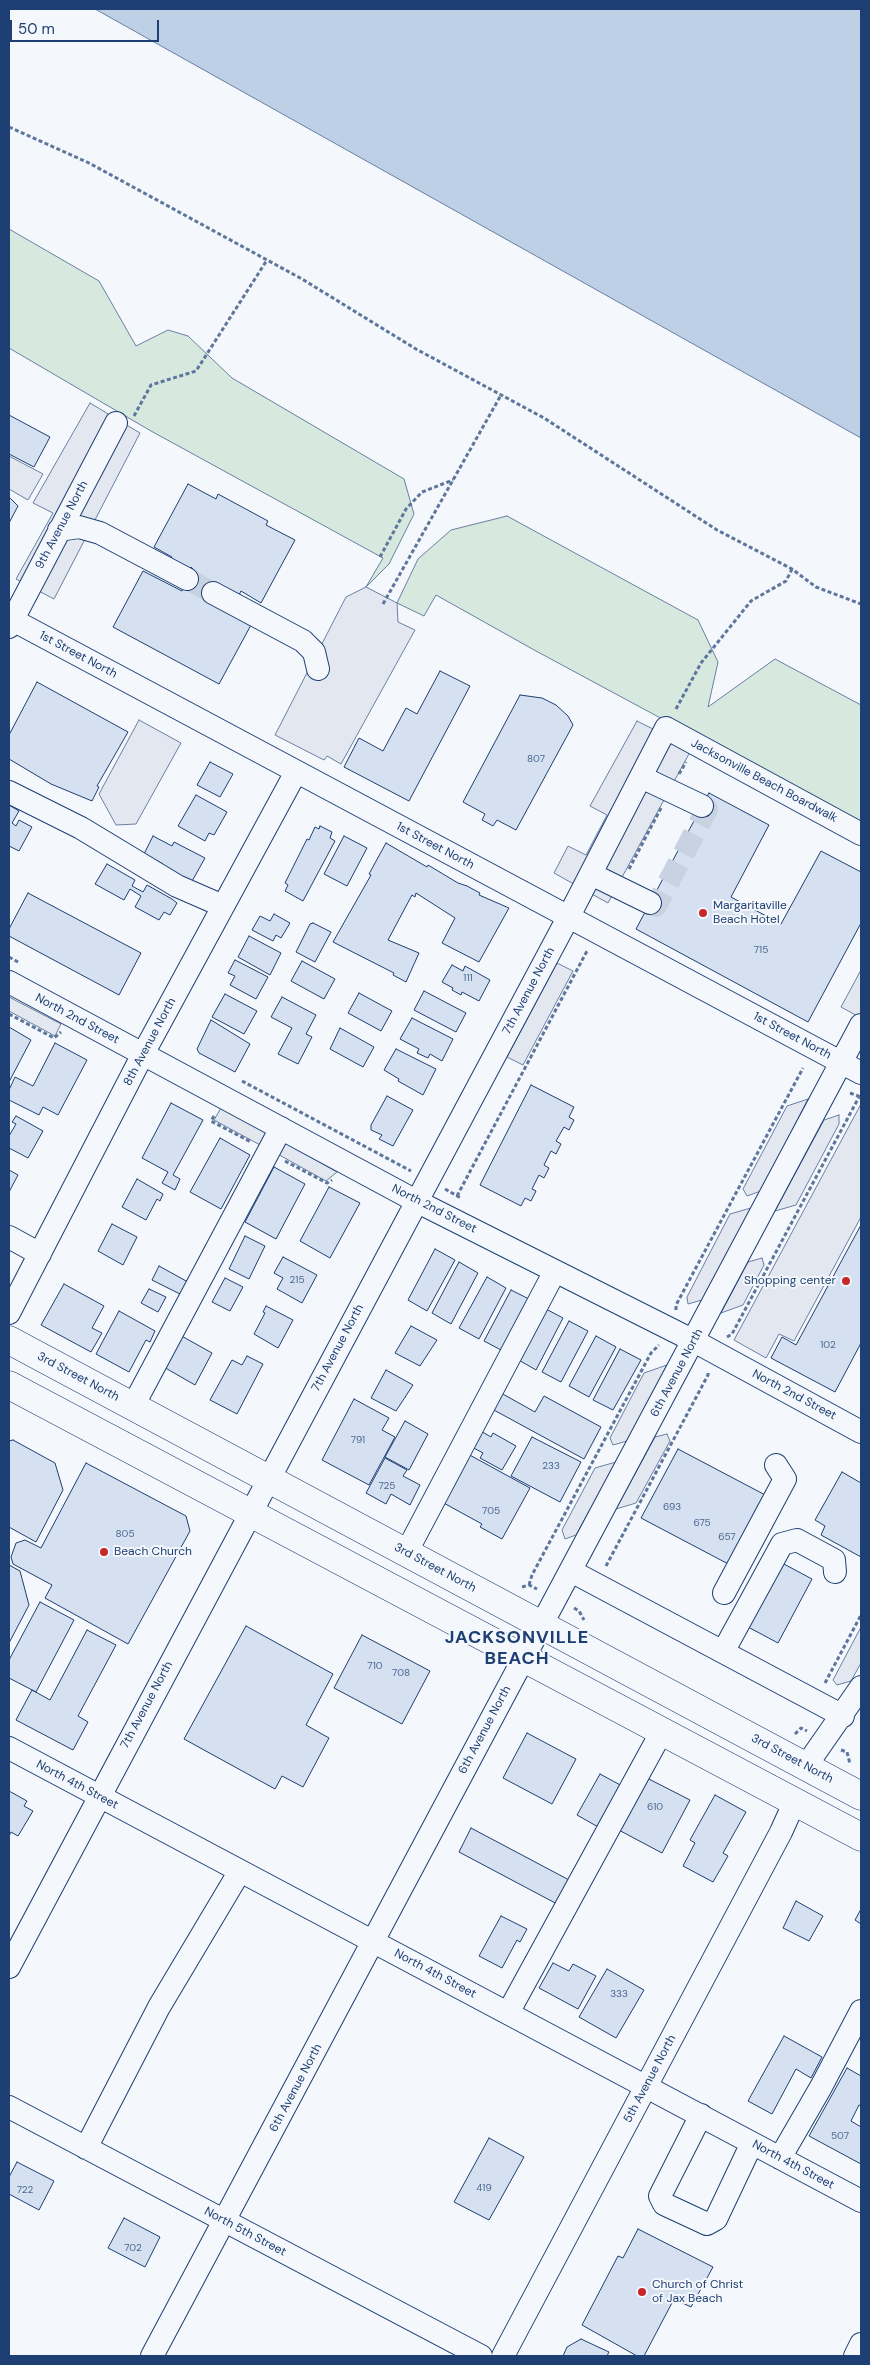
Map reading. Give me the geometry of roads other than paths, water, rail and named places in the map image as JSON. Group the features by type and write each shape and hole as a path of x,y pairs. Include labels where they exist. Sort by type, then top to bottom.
{"main road":[{"name":"3rd Street North","path":"9,1340 861,1796"},
{"path":"9,1385 861,1837"}],"street":[{"name":"9th Avenue North","path":"10,621 59,530 124,422"},
{"path":"59,530 79,527 100,532 187,579"},
{"path":"213,593 303,641 314,652 318,669"},
{"name":"1st Street North","path":"10,621 569,916 861,1074"},
{"name":"Jacksonville Beach Boardwalk","path":"666,728 861,834"},
{"name":"7th Avenue North","path":"9,1967 569,916 666,728"},
{"name":"8th Avenue North","path":"9,1313 144,1054 296,772"},
{"path":"641,777 702,806"},
{"path":"9,792 81,828 177,886 223,906"},
{"path":"591,874 650,904"},
{"name":"North 2nd Street","path":"9,982 416,1200 694,1341 861,1432"},
{"name":"6th Avenue North","path":"152,2356 861,1025"},
{"path":"133,1406 281,1128"},
{"path":"9,1237 40,1254"},
{"path":"406,1553 555,1271"},
{"path":"724,1593 785,1479 776,1465"},
{"path":"723,1652 782,1544 797,1540 834,1560 835,1572"},
{"path":"571,1571 843,1716"},
{"path":"806,1766 843,1716 861,1687"},
{"path":"508,2013 662,1731"},
{"name":"North 4th Street","path":"9,1748 861,2201"},
{"name":"5th Avenue North","path":"503,2356 795,1801"},
{"path":"86,2148 159,2007 240,1871"},
{"path":"780,2158 821,2087 861,2011"},
{"name":"North 5th Street","path":"9,2107 481,2356"},
{"path":"701,2116 660,2196 664,2204 707,2224 716,2219 752,2143"},
{"path":"855,2356 861,2344"}],"water":[{"path":"95,9 861,9 861,438"}],"tunnel":[{"path":"187,579 213,593"},
{"path":"650,903 656,906 707,809 702,806"}],"place":[{"name":"Margaritaville Beach Hotel","path":"703,913"},
{"name":"Shopping center","path":"846,1281"},
{"name":"Beach Church","path":"104,1552"},
{"name":"Church of Christ of Jax Beach","path":"642,2292"}],"district":[{"name":"JACKSONVILLE BEACH","path":"517,1648"}]}
